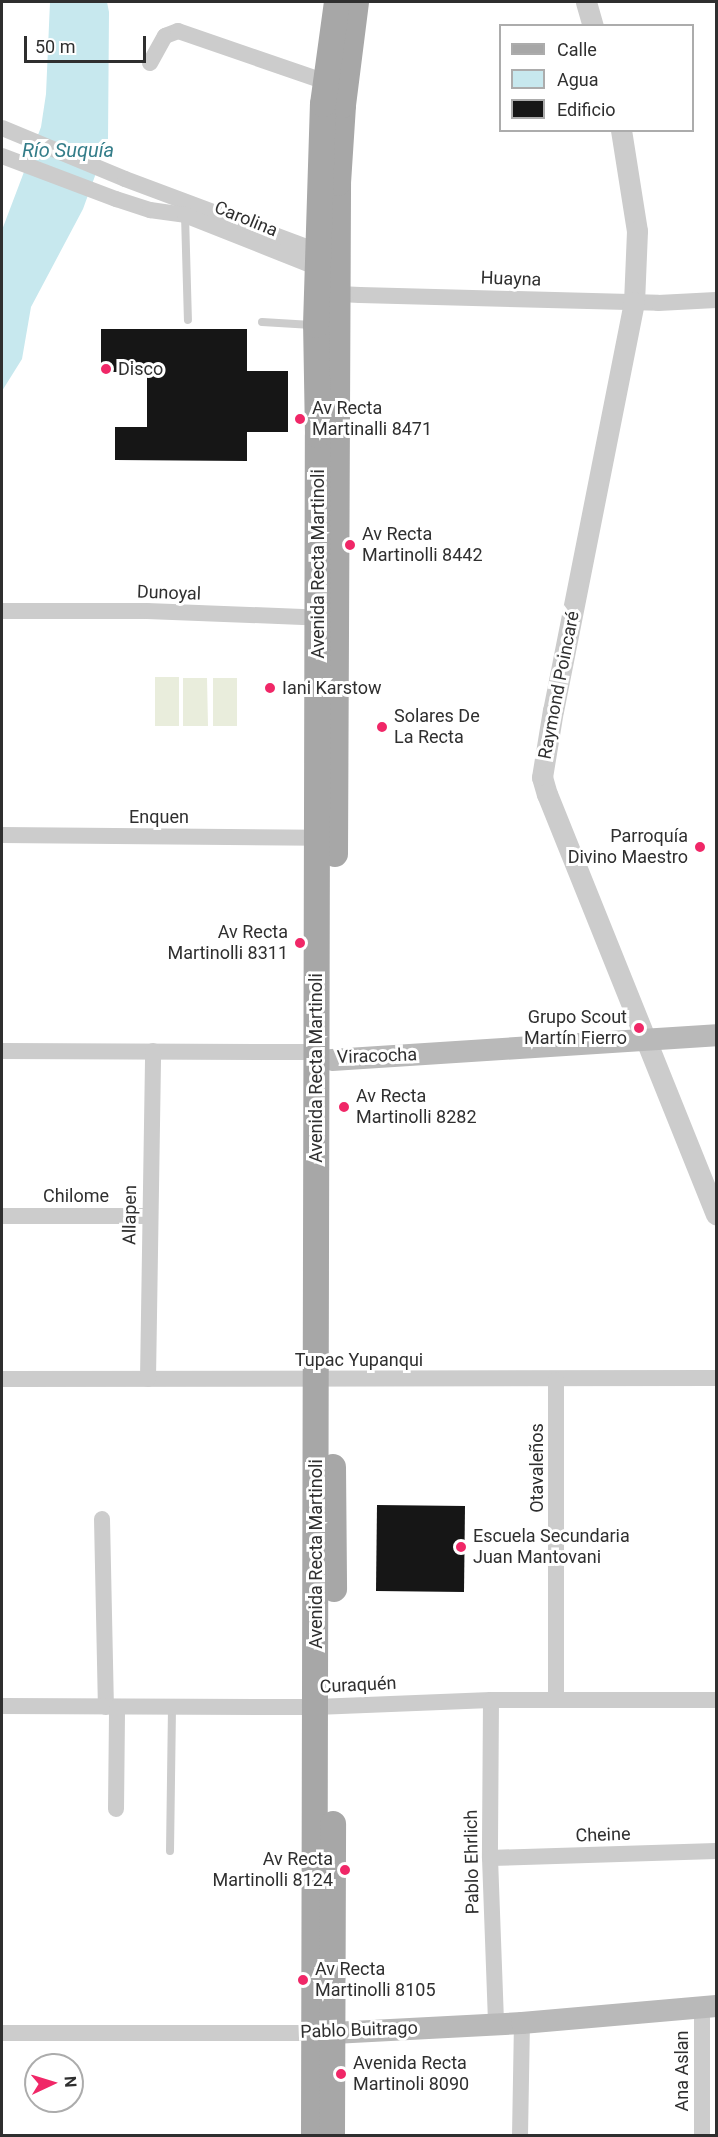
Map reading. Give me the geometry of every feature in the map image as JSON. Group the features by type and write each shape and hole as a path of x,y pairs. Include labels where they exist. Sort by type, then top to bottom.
{"main road":[{"name":"Avenida Recta Martinoli","path":"324,1056 317,838 338,388 327,272 320,160 326,82 337,2"},
{"name":"Avenida Recta Martinoli","path":"332,2136 324,2033 324,1056 327,618 316,325 327,272 339,234 343,105 356,2"},
{"name":"Viracocha","path":"324,1056 717,1035"},
{"name":"Pablo Buitrago","path":"324,2033 522,2023 709,2006"},
{"name":"Avenida Recta Martinoli","path":"314,2136 324,2033"}],"street":[{"path":"586,2 592,24"},
{"path":"150,63 165,36 178,31 326,82"},
{"name":"Carolina","path":"4,129 125,178 327,272"},
{"name":"Raymond Poincaré","path":"621,132 637,231 634,302 543,762 542,777 717,1214"},
{"name":"Carolina","path":"2,156 150,210 188,209"},
{"name":"Huayna","path":"327,272 634,302 717,300"},
{"name":"Dunoyal","path":"2,611 147,611 327,618"},
{"name":"Enquen","path":"2,835 317,838"},
{"name":"Viracocha","path":"2,1052 153,1051 324,1056"},
{"name":"Allapen","path":"148,1379 153,1051"},
{"name":"Chilome","path":"2,1215 150,1216"},
{"name":"Tupac Yupanqui","path":"2,1379 717,1378"},
{"name":"Otavaleños","path":"556,1380 556,1700"},
{"path":"102,1519 116,1809"},
{"name":"Curaquén","path":"2,1706 172,1708 325,1706 491,1700 717,1700"},
{"name":"Pablo Ehrlich","path":"491,1700 490,1858 496,2024"},
{"name":"Cheine","path":"490,1858 717,1851"},
{"name":"Ana Aslan","path":"702,2136 709,2006"},
{"path":"520,2136 522,2023"},
{"name":"Pablo Buitrago","path":"2,2033 324,2033"}],"lane":[{"path":"188,209 188,320"},
{"path":"262,322 316,325"},
{"path":"170,1851 172,1708"}],"green space":[{"path":"155,677 179,677 179,726 155,726"},
{"path":"183,678 207,678 208,726 183,726"},
{"path":"213,678 237,678 237,726 213,726"}],"water":[{"name":"Río Suquía","path":"50,2 107,2 109,12 108,140 83,209 31,307 22,359 2,391 2,230 41,127 46,94"}],"building":[{"path":"101,329 247,329 247,371 288,371 288,432 247,432 247,461 115,460 115,427 147,427 147,372 101,372"},
{"path":"377,1505 465,1506 464,1592 376,1591"}],"place":[{"name":"Disco","path":"106,369"},
{"name":"Av Recta Martinalli 8471","path":"300,419"},
{"name":"Av Recta Martinolli 8442","path":"350,545"},
{"name":"Iani Karstow","path":"270,688"},
{"name":"Solares De La Recta","path":"382,727"},
{"name":"Parroquía Divino Maestro","path":"700,847"},
{"name":"Av Recta Martinolli 8311","path":"300,943"},
{"name":"Grupo Scout Martín Fierro","path":"639,1028"},
{"name":"Av Recta Martinolli 8282","path":"344,1107"},
{"name":"Escuela Secundaria Juan Mantovani","path":"461,1547"},
{"name":"Av Recta Martinolli 8124","path":"345,1870"},
{"name":"Av Recta Martinolli 8105","path":"303,1980"},
{"name":"Avenida Recta Martinoli 8090","path":"341,2074"}]}
